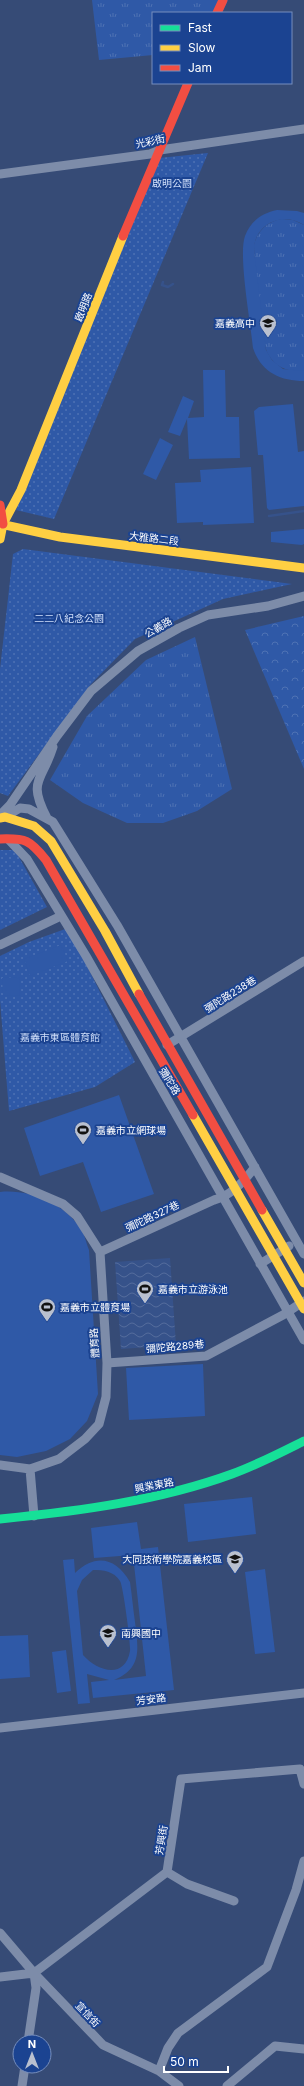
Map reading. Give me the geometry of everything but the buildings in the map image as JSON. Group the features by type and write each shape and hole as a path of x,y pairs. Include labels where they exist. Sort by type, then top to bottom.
{"street":[{"path":"217,12 223,0"},
{"name":"啟明路","path":"0,539 1,524 21,490 108,273 188,84"},
{"name":"光彩街","path":"0,174 150,154 160,150 304,129"},
{"path":"0,505 1,524"},
{"name":"大雅路二段","path":"1,524 60,537 304,568"},
{"name":"公義路","path":"2,816 57,736 92,691 138,651 172,632 208,615 268,606 304,596"},
{"name":"公義路","path":"48,819 38,802 36,784 48,761 57,736"},
{"path":"2,816 20,808 29,809 53,822 97,893 304,1254"},
{"name":"彌陀路","path":"2,816 34,826 51,841 105,931 166,1045 304,1283"},
{"name":"彌陀路","path":"4,840 20,838 35,846 46,860 234,1189 303,1304"},
{"name":"彌陀路","path":"4,840 27,859 86,956 190,1136 218,1199 260,1264 285,1313 304,1340"},
{"path":"0,945 61,916"},
{"name":"彌陀路238巷","path":"166,1045 304,961"},
{"name":"彌陀路327巷","path":"100,1252 218,1199 245,1180 255,1167"},
{"name":"體育路","path":"0,1177 63,1204 81,1222 100,1252 107,1363 106,1397 99,1424 85,1439 59,1459 30,1469 0,1465"},
{"path":"260,1264 296,1242"},
{"name":"彌陀路289巷","path":"107,1363 206,1356 303,1304"},
{"name":"興業東路","path":"0,1518 34,1516 187,1490 265,1462 304,1440"},
{"path":"30,1469 34,1516"},
{"name":"芳安路","path":"0,1728 304,1693"},
{"name":"芳興街","path":"167,1872 181,1779 300,1769 304,1784"},
{"path":"158,2071 168,2048 178,2033 267,1967 296,1890 304,1861"},
{"path":"0,1977 34,1973 167,1872 187,1884 234,1901"},
{"name":"宣信街","path":"0,1933 34,1973 103,2045 158,2071 179,2086"},
{"path":"29,2034 36,1988 34,1973"},
{"path":"227,2086 275,2046 304,2049"},
{"path":"22,2086 24,2074"}],"green space":[{"path":"92,0 228,0 222,12 152,12 152,55 99,60"},
{"name":"啟明公園","path":"208,153 54,519 16,510 159,158"},
{"path":"277,210 297,211 304,213 304,225 287,219 271,222 264,227 255,241 254,250 266,350 272,360 283,369 304,371 304,381 295,381 272,374 261,363 253,348 244,274 243,245 245,236 250,226 258,218"},
{"path":"282,219 293,220 304,225 304,371 288,370 279,366 271,359 265,347 260,319 254,245 255,240 260,231 268,224"},
{"path":"203,370 225,370 226,417 239,417 240,458 189,459 187,419 180,436 168,432 183,396 194,401 188,418 204,417"},
{"path":"293,404 298,452 304,451 304,506 269,510 267,508 263,455 258,455 254,411 259,407"},
{"path":"160,438 173,445 156,480 143,474"},
{"path":"251,467 254,523 203,525 203,522 177,523 175,483 201,482 200,470"},
{"path":"304,529 304,544 302,545 271,542 271,532"},
{"name":"二二八紀念公園","path":"23,549 292,584 223,599 135,639 91,684 8,796 0,793 0,669 13,554"},
{"path":"304,616 304,769 245,630"},
{"path":"195,637 232,789 197,811 163,823 127,823 83,803 50,780 87,716 146,660"},
{"path":"0,850 15,850 47,907 0,930"},
{"name":"嘉義市東區體育館","path":"68,928 135,1062 95,1087 9,1111 0,1000 0,956 29,942"},
{"path":"61,945 68,961 30,976 24,959"},
{"path":"19,977 20,995 3,996 2,978"},
{"name":"嘉義市立網球場","path":"119,1095 154,1194 101,1212 83,1162 40,1176 24,1128"},
{"name":"嘉義市立體育場","path":"0,1192 23,1193 56,1205 74,1220 81,1229 89,1250 98,1394 87,1421 70,1439 46,1451 17,1457 0,1455"},
{"path":"203,1364 205,1416 129,1420 126,1368"},
{"path":"252,1497 256,1534 188,1542 184,1504"},
{"path":"137,1522 141,1549 158,1547 174,1690 93,1698 91,1682 109,1680 87,1674 90,1703 78,1704 63,1560 74,1559 75,1573 90,1563 105,1561 112,1563 130,1582 137,1640 136,1656 130,1670 114,1680 146,1676 133,1555 94,1558 91,1528","holes":["93,1570 104,1571 115,1575 120,1581 123,1593 130,1651 123,1666 117,1669 110,1670 103,1668 89,1661 83,1655 77,1591 82,1580"]},
{"path":"265,1569 275,1652 255,1654 245,1572"},
{"path":"28,1635 30,1677 0,1679 0,1636"},
{"path":"66,1650 71,1691 57,1693 52,1652"}],"water":[{"name":"嘉義市立游泳池","path":"170,1258 176,1345 121,1349 115,1262"}],"waterway":[{"path":"163,282 162,285 168,287 173,284"},
{"path":"269,516 304,511"}],"traffic: fast":[{"path":"0,1519 118,1504 176,1491 241,1470 268,1459 304,1441"}],"traffic: slow":[{"path":"0,539 3,524 21,490 123,236"},
{"path":"0,524 60,537 304,568"},
{"path":"0,818 5,817 34,826 51,841 105,931 139,994"},
{"path":"193,1115 304,1309"},
{"path":"262,1210 304,1283"}],"traffic: jam":[{"path":"217,12 223,0"},
{"path":"123,236 188,84"},
{"path":"0,505 3,524"},
{"path":"0,839 16,839 27,842 36,848 46,860 193,1115"},
{"path":"139,994 262,1210"}],"place":[{"name":"嘉義高中","path":"268,338"},
{"name":"嘉義市立網球場","path":"83,1145"},
{"name":"嘉義市立游泳池","path":"145,1304"},
{"name":"嘉義市立體育場","path":"47,1322"},
{"name":"大同技術學院嘉義校區","path":"235,1574"},
{"name":"南興國中","path":"108,1648"}]}
